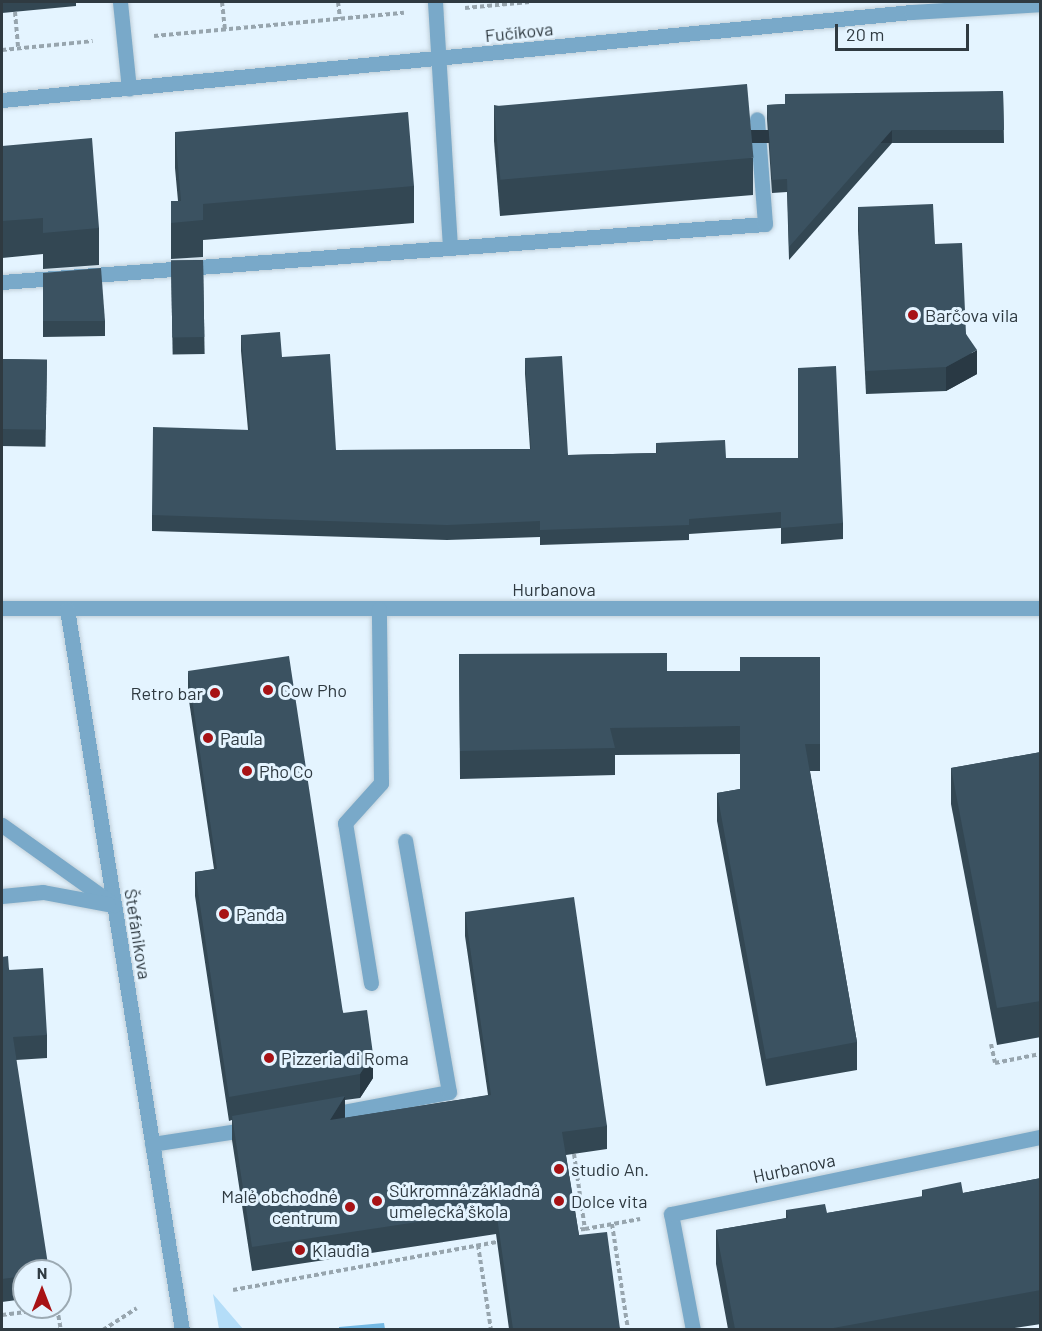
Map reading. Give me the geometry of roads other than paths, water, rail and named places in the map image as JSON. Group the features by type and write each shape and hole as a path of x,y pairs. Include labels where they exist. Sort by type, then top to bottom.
{"street":[{"path":"120,2 129,89"},
{"name":"Fučíkova","path":"2,100 440,60 910,7 1041,4"},
{"path":"435,6 450,248"},
{"path":"2,282 765,224 757,119"},
{"path":"2,608 67,609"},
{"name":"Hurbanova","path":"67,609 1041,608"},
{"name":"Štefánikova","path":"67,609 182,1329"},
{"path":"371,983 345,823 381,783 379,609"},
{"path":"2,825 114,905"},
{"path":"313,1117 449,1092 405,841"},
{"path":"2,896 44,892 114,905"},
{"path":"153,1144 268,1126"},
{"name":"Hurbanova","path":"693,1329 671,1214 1041,1137"}],"place":[{"name":"Barčova vila","path":"913,315"},
{"name":"Cow Pho","path":"268,690"},
{"name":"Retro bar","path":"215,693"},
{"name":"Paula","path":"208,738"},
{"name":"Pho Co","path":"247,771"},
{"name":"Panda","path":"224,914"},
{"name":"Pizzeria di Roma","path":"269,1058"},
{"name":"studio An.","path":"559,1169"},
{"name":"Súkromná základná umelecká škola","path":"377,1201"},
{"name":"Dolce vita","path":"559,1201"},
{"name":"Malé obchodné centrum","path":"350,1207"},
{"name":"Klaudia","path":"300,1250"}]}
